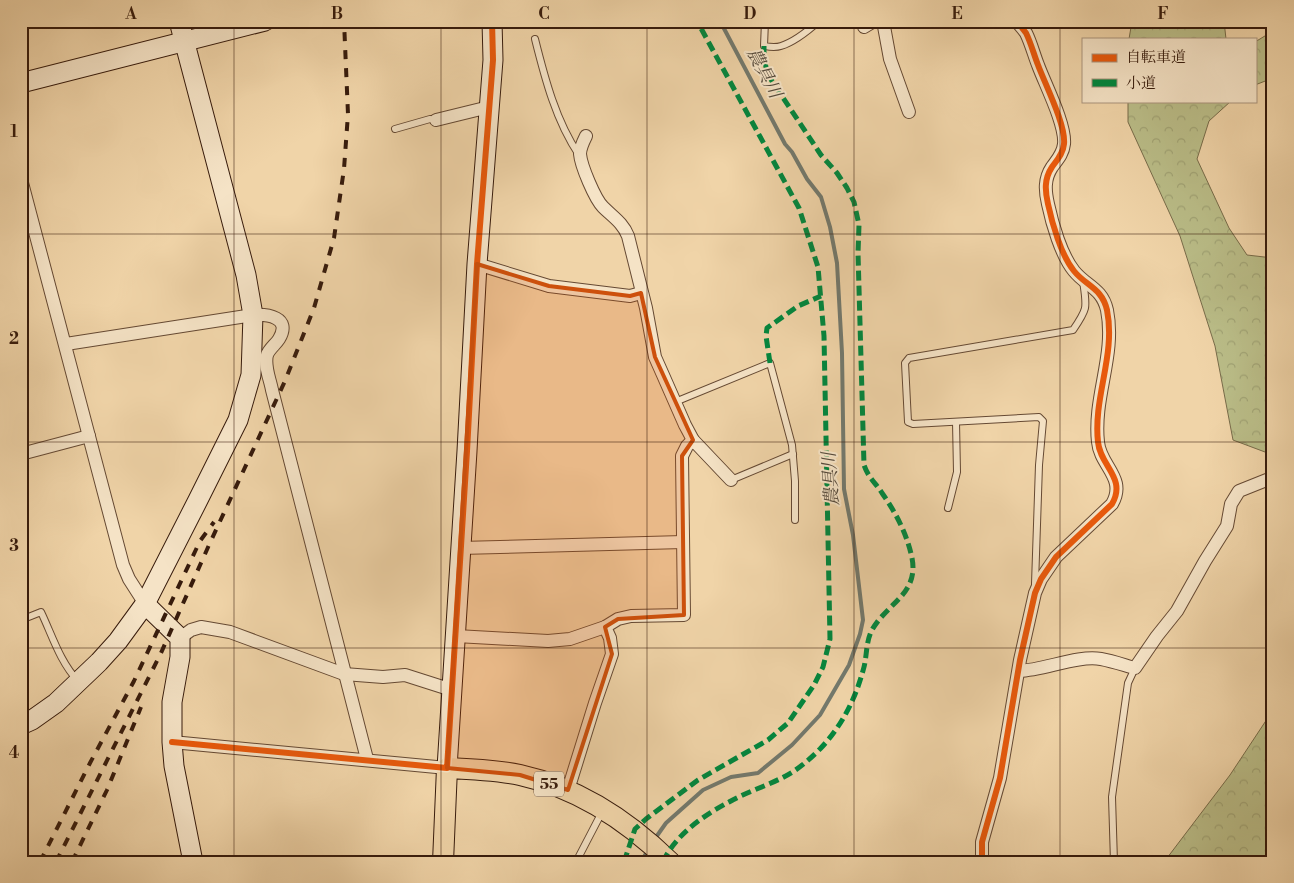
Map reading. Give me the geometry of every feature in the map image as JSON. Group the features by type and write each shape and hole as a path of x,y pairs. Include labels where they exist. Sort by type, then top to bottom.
{"main road":[{"name":"55","path":"447,768 490,770 520,775 568,790 604,809 639,833 666,858"},
{"path":"443,862 447,768"}],"street":[{"path":"21,725 45,712 79,682 118,641 145,604 238,420 251,375 252,315 246,276 179,21"},
{"path":"21,83 265,21"},
{"path":"172,742 447,768 477,264 493,52 492,21"},
{"path":"883,21 884,37 890,59 908,112"},
{"path":"982,862 982,842 1000,778 1035,593 1041,579 1056,557 1112,504 1117,496 1116,480 1100,456 1098,444 1098,415 1108,355 1107,311 1103,298 1092,286 1082,280 1066,259 1048,205 1045,190 1046,179 1064,146 1061,127 1026,33 1016,21"},
{"path":"436,120 489,107"},
{"path":"586,136 580,156 589,184 597,199 602,207 617,219 625,229 642,293 655,357 693,440 731,480"},
{"path":"21,179 123,566 145,604 180,638 180,657 172,702 172,742 174,766 193,862"},
{"path":"477,264 549,286 630,296 642,293"},
{"path":"66,344 252,315 272,315 280,322 282,330 280,337 268,353 266,364 367,760"},
{"path":"21,454 89,436"},
{"path":"456,636 548,641 570,639 605,628 618,619 630,616 684,615 682,456 687,446 693,440"},
{"path":"1019,671 1033,670 1071,661 1099,658 1135,668 1177,611 1227,526 1231,504 1239,491 1269,478"},
{"path":"460,548 684,542"},
{"path":"180,638 191,630 201,627 230,632 344,674 383,677 405,675 452,690"},
{"path":"568,790 612,654 610,638 605,628"}],"lane":[{"path":"765,21 764,46 773,47 781,46 820,21"},
{"path":"534,39 545,80 565,130 580,156"},
{"path":"395,128 436,120"},
{"path":"1035,593 1039,465 1043,421 1039,417 913,424 908,422 905,364 909,358 1073,330 1085,313 1086,303 1082,280"},
{"path":"675,402 770,363 792,445 795,480 795,520"},
{"path":"948,508 957,472 956,422"},
{"path":"731,480 793,454"},
{"path":"21,620 41,612 64,662 70,673 79,682"},
{"path":"1114,862 1112,797 1125,699 1128,683 1135,668"},
{"path":"576,862 604,809"}],"highlighted area":[{"path":"477,264 549,286 630,296 641,293 655,357 693,440 682,456 684,615 618,619 605,627 612,654 568,790 520,775 447,768"}],"green space":[{"path":"1132,21 1224,21 1226,38 1129,38"},
{"path":"1273,31 1273,78 1256,85 1256,41"},
{"path":"1128,102 1230,102 1209,121 1197,159 1229,228 1247,255 1273,258 1273,455 1233,440 1215,346 1180,236 1128,122"},
{"path":"1273,710 1273,862 1164,862 1230,775"}],"waterway":[{"name":"農具川","path":"654,840 666,823 703,790 731,777 758,773 792,745 820,715 849,665 863,620 853,535 844,489 842,353 837,263 830,227 821,197 785,144 720,21"},
{"name":"農具川","path":"641,862 648,850"}],"railway":[{"path":"56,862 161,653 285,381 314,308 334,238 344,169 348,114 344,21"},
{"path":"40,862 134,681 200,541 214,522"},
{"path":"72,862 107,790 141,707"}],"marked path":[{"path":"624,862 635,829 646,819 698,780 768,740 788,723 814,685 823,667 830,639 824,336 818,267 799,208 697,21"},
{"path":"663,862 675,843 700,820 719,807 794,771 811,758 828,740 847,711 857,690 864,667 870,634 878,621 906,589 911,581 913,570 910,549 900,524 864,465 858,253 859,225 854,202 837,173 821,155 768,75 764,59 764,46"},
{"path":"770,363 766,336 767,328 798,306 821,296"}],"cycle path":[{"path":"172,742 447,768 477,264 493,60 492,21"},
{"path":"982,862 982,842 1000,778 1020,660 1035,593 1041,579 1056,557 1112,504 1116,495 1115,479 1100,450 1097,425 1109,343 1107,310 1098,292 1079,276 1069,264 1055,229 1047,199 1046,185 1049,172 1060,157 1064,136 1062,126 1028,37 1016,21"}]}
